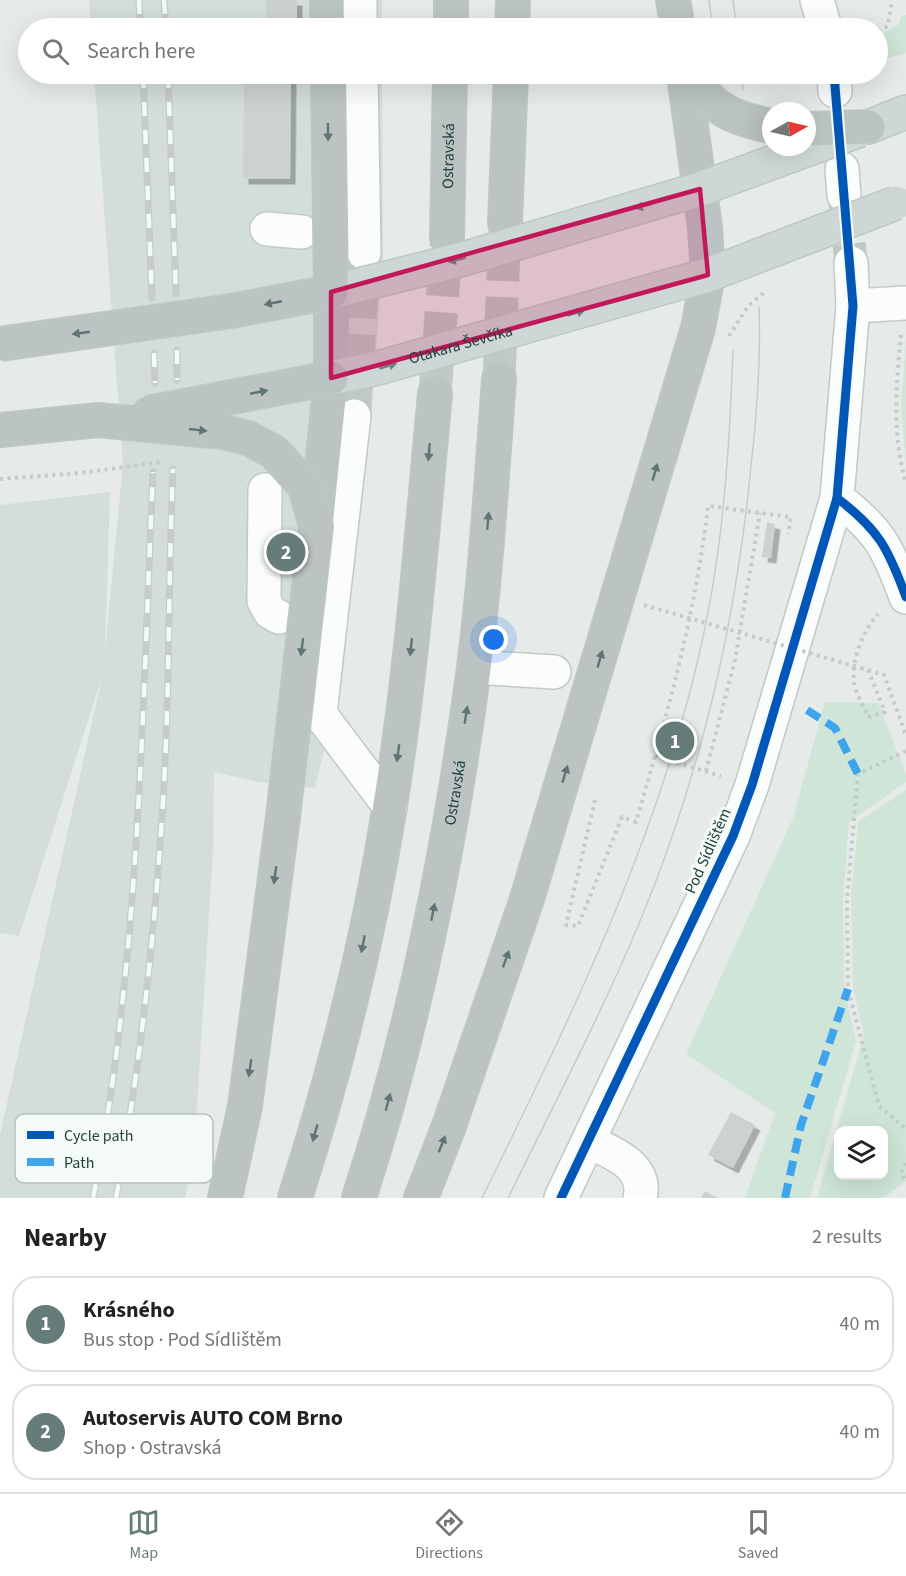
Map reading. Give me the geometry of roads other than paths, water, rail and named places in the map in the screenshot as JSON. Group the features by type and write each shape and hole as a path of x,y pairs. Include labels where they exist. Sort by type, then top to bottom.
{"highway":[{"path":"327,0 327,18"},
{"path":"451,0 451,18"},
{"path":"512,18 513,0"},
{"path":"674,0 677,18"},
{"path":"225,1198 244,1106 283,817 331,378 328,84"},
{"name":"Ostravská","path":"447,238 450,84"},
{"path":"505,222 511,84"},
{"path":"421,1198 449,1125 526,902 698,328 708,275 700,189 685,84"},
{"path":"696,84 702,93 722,110 743,120 762,124"},
{"path":"816,129 868,127"},
{"path":"0,344 231,311 331,291"},
{"name":"Otakara Ševčíka","path":"0,430 162,411 331,378"},
{"name":"Ostravská","path":"359,1198 402,1053 429,934 474,667 499,379"},
{"path":"295,1198 350,1005 390,807 406,695 435,394"},
{"path":"98,420 223,432 248,438 274,452 305,486 316,526"}],"main road":[{"path":"331,291 463,259 700,189 904,112"},
{"name":"Otakara Ševčíka","path":"331,378 378,368 708,275 901,201"}],"street":[{"path":"360,0 360,18"},
{"path":"817,0 822,18"},
{"path":"361,84 362,238"},
{"path":"267,229 302,232"},
{"name":"Pod Sídlištěm","path":"561,1198 724,856 752,785 837,498 853,306 851,263"},
{"path":"853,306 905,303"},
{"path":"354,416 327,624 320,714 390,807"},
{"path":"265,490 264,601 270,612 279,616"},
{"path":"837,498 859,515 884,544 893,604"},
{"path":"474,667 554,672"},
{"path":"589,1142 628,1161 638,1175 640,1198"}],"tunnel":[{"path":"844,195 851,263"},
{"path":"499,379 505,222"},
{"path":"435,394 447,238"},
{"path":"354,416 364,258"}],"tram line":[{"path":"709,0 712,18"},
{"path":"733,0 736,18"},
{"path":"743,84 743,90"},
{"path":"508,1198 623,961 660,871 697,758 712,700 736,584 757,406 759,307"},
{"path":"482,1198 552,1054 617,908 646,833 671,758 693,681 710,602 720,539 733,350"}],"railway":[{"path":"139,0 140,18"},
{"path":"164,0 165,18"},
{"path":"143,84 152,298"},
{"path":"168,84 176,294"},
{"path":"177,350 177,380"},
{"path":"154,353 155,383"},
{"path":"130,1114 151,951 160,851 167,718 173,469"},
{"path":"108,1114 130,927 142,745 153,472"},
{"path":"93,1198 96,1183"},
{"path":"116,1198 119,1183"}],"place":[{"name":"Autoservis AUTO COM Brno","path":"286,552"},
{"name":"Krásného","path":"675,741"}]}
